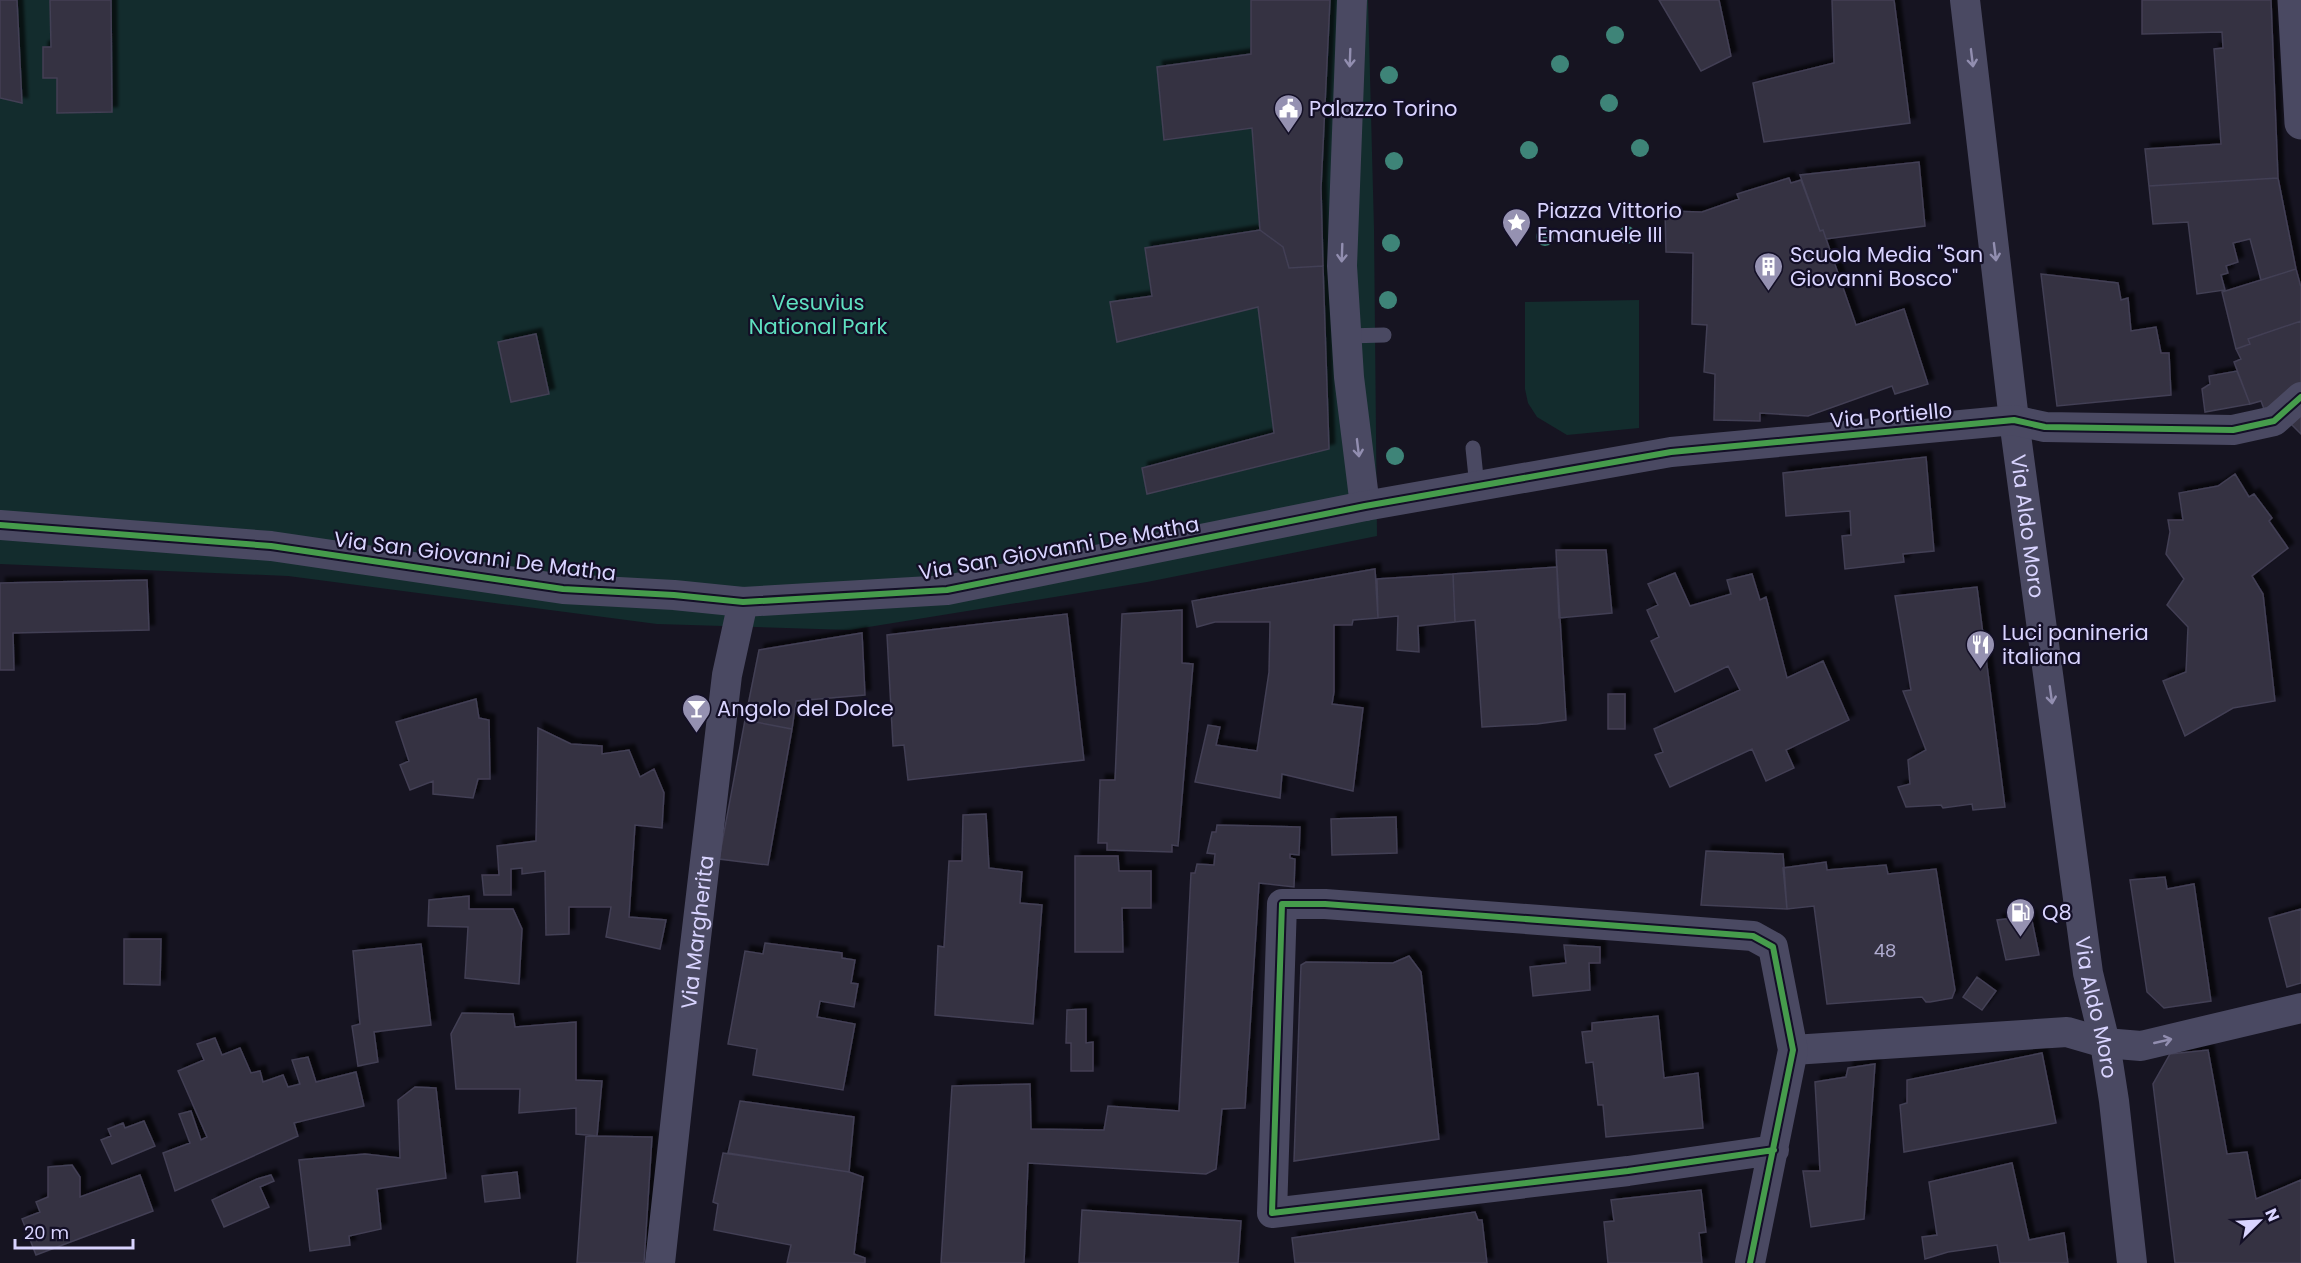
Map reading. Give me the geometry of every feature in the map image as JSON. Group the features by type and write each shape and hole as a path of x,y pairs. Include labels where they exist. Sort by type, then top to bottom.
{"street":[{"path":"1352,0 1342,266 1349,377 1365,506"},
{"name":"Via Aldo Moro","path":"1965,0 2014,420 2088,973 2105,1043 2114,1101 2132,1263"},
{"path":"2294,0 2301,123"},
{"name":"Via Portiello","path":"1477,488 1671,452 2014,420 2045,427 2233,430 2274,421 2301,397"},
{"name":"Via San Giovanni De Matha","path":"0,525 271,546 563,589 674,595 743,602 947,590 1365,506 1477,488"},
{"name":"Via Margherita","path":"660,1263 727,675 743,602"},
{"path":"1750,1263 1774,1150 1793,1050 1773,947 1753,936 1325,904 1282,904 1272,1213 1628,1171 1774,1150"},
{"path":"1793,1050 2067,1032 2105,1043 2141,1046 2301,1008"}],"lane":[{"path":"1347,336 1384,335"},
{"path":"1473,448 1477,488"}],"green space":[{"name":"Vesuvius National Park","path":"0,0 1368,0 1374,229 1377,536 1147,582 850,630 657,624 288,576 0,564"},
{"path":"1639,300 1639,428 1567,435 1537,417 1528,403 1525,389 1525,302"}],"building":[{"path":"0,0 17,0 22,103 0,98"},
{"path":"50,0 111,0 112,112 57,113 57,78 43,78 43,47 51,47"},
{"name":"Palazzo Torino","path":"1251,0 1330,0 1321,188 1323,266 1289,268 1283,247 1260,230 1252,128 1164,140 1157,67 1251,54"},
{"path":"1659,0 1719,0 1731,56 1701,71"},
{"path":"1832,0 1894,0 1910,123 1764,142 1753,83 1834,63"},
{"path":"2142,0 2271,0 2278,178 2149,186 2145,149 2221,144 2214,49 2223,48 2222,32 2142,34"},
{"path":"1919,162 1925,226 1826,239 1823,230 1820,231 1800,175"},
{"name":"Scuola Media \"San Giovanni Bosco\"","path":"1789,178 1791,183 1801,180 1820,231 1823,230 1856,325 1904,309 1928,384 1895,394 1892,386 1808,416 1760,413 1760,421 1714,420 1715,374 1704,372 1707,325 1692,324 1693,253 1666,252 1665,211 1702,212 1739,199 1737,194"},
{"path":"2278,178 2296,269 2261,280 2250,239 2233,243 2238,262 2226,266 2228,273 2221,275 2225,290 2197,294 2188,222 2153,224 2149,186"},
{"path":"1260,230 1283,247 1289,268 1323,266 1329,449 1147,494 1142,468 1274,433 1258,307 1117,342 1110,302 1152,296 1145,248"},
{"path":"2296,269 2301,287 2301,321 2248,339 2250,344 2236,349 2222,292"},
{"path":"2041,274 2118,283 2121,300 2128,298 2131,331 2156,327 2161,353 2169,353 2171,395 2057,406"},
{"path":"2301,321 2301,388 2264,409 2261,401 2250,404 2234,362 2241,359 2236,349 2250,344 2248,339"},
{"path":"536,334 549,394 511,402 498,342"},
{"path":"2237,371 2250,404 2205,412 2202,389 2210,384 2209,376"},
{"path":"2301,408 2301,434 2287,420"},
{"path":"1926,457 1934,551 1903,554 1904,562 1845,569 1842,536 1851,535 1850,511 1786,516 1783,473"},
{"path":"2235,474 2249,497 2254,494 2272,518 2269,521 2288,548 2252,576 2263,594 2275,701 2233,708 2185,736 2163,681 2186,672 2188,627 2167,605 2184,579 2166,554 2170,532 2168,520 2183,520 2179,493 2218,486"},
{"path":"1556,550 1606,550 1612,613 1559,618"},
{"path":"1557,567 1566,720 1482,727 1475,620 1455,622 1453,574"},
{"path":"1375,569 1378,618 1353,620 1352,625 1334,625 1332,704 1363,708 1353,791 1282,774 1280,798 1195,782 1208,725 1220,727 1216,745 1257,751 1269,672 1270,622 1215,622 1197,627 1192,601"},
{"path":"1675,573 1690,606 1731,594 1727,580 1752,574 1760,600 1766,597 1787,678 1823,661 1849,720 1786,750 1794,768 1766,781 1752,749 1670,787 1655,755 1663,752 1654,729 1740,690 1728,666 1675,692 1651,641 1659,637 1647,610 1658,605 1648,584"},
{"path":"1453,574 1455,622 1418,626 1419,652 1397,650 1398,616 1378,618 1377,579"},
{"path":"147,580 149,630 13,633 14,670 0,670 0,583"},
{"path":"1977,587 2005,807 1973,810 1972,804 1943,808 1941,805 1906,807 1898,787 1910,784 1908,760 1926,750 1903,691 1911,690 1895,596"},
{"path":"1182,610 1182,663 1193,664 1178,846 1172,845 1172,852 1107,850 1107,843 1098,843 1100,780 1115,780 1122,614"},
{"path":"1067,614 1084,760 908,780 904,745 893,746 887,635"},
{"path":"862,633 865,695 796,701 792,729 745,720 759,650"},
{"path":"1608,694 1625,694 1625,729 1608,729"},
{"path":"476,699 479,718 489,720 490,779 478,779 473,798 433,794 433,781 410,790 400,765 409,761 396,722"},
{"path":"745,720 792,729 768,865 719,859"},
{"path":"538,728 571,744 602,746 602,754 629,750 640,777 654,769 664,793 662,828 635,825 629,917 666,920 660,949 606,937 611,907 569,907 569,934 546,935 545,871 522,874 522,868 511,869 511,895 484,895 482,875 499,875 497,846 536,841"},
{"path":"986,814 989,868 1022,872 1020,903 1042,905 1033,1024 935,1015 938,946 944,947 949,861 962,861 963,815"},
{"path":"1396,817 1397,853 1332,855 1331,819"},
{"path":"1217,825 1300,827 1299,855 1290,854 1290,858 1295,859 1294,887 1259,883 1245,1108 1222,1109 1216,1169 1206,1174 1028,1163 1024,1263 941,1263 952,1086 1030,1084 1031,1129 1104,1130 1108,1106 1179,1111 1191,873 1195,873 1197,864 1214,865 1215,854 1207,853 1212,832 1216,832"},
{"path":"1706,851 1783,854 1787,909 1701,905"},
{"path":"1075,856 1118,856 1119,871 1151,871 1151,908 1122,908 1123,952 1075,952"},
{"path":"1826,862 1827,870 1886,865 1888,874 1936,869 1955,990 1952,998 1930,1002 1926,1002 1922,997 1827,1004 1814,906 1787,909 1783,868"},
{"path":"2165,877 2167,889 2194,884 2211,1001 2164,1008 2147,992 2130,880"},
{"path":"469,896 469,909 513,909 522,929 519,984 465,978 468,927 428,926 429,900"},
{"path":"2301,909 2301,983 2287,987 2269,918"},
{"path":"2031,916 2039,955 2006,960 1997,920"},
{"path":"124,939 161,939 160,985 124,984"},
{"path":"765,943 842,953 842,958 855,960 851,983 858,984 854,1007 820,1001 817,1017 855,1024 843,1090 753,1075 757,1049 728,1044 745,951 763,954"},
{"path":"421,944 431,1025 374,1032 378,1062 358,1066 352,1026 360,1024 353,951"},
{"path":"1564,945 1600,947 1600,963 1589,963 1590,990 1533,996 1530,967 1566,963"},
{"path":"1409,956 1421,972 1439,1139 1294,1161 1301,965 1306,962 1393,963"},
{"path":"1977,977 1996,991 1982,1010 1963,997"},
{"path":"1086,1009 1086,1043 1093,1042 1093,1071 1071,1071 1071,1043 1066,1043 1067,1010"},
{"path":"462,1013 513,1014 515,1027 576,1022 576,1080 602,1081 597,1136 576,1134 576,1108 519,1113 520,1089 456,1089 451,1034"},
{"path":"1658,1016 1664,1078 1698,1073 1703,1128 1606,1137 1603,1105 1598,1105 1593,1062 1586,1063 1582,1032 1592,1031 1592,1023"},
{"path":"215,1038 222,1055 240,1048 251,1073 260,1071 263,1082 283,1075 288,1087 300,1084 292,1060 308,1057 316,1082 356,1072 364,1106 294,1123 298,1136 175,1191 163,1153 190,1143 179,1114 191,1111 201,1140 207,1137 178,1071 204,1060 197,1044"},
{"path":"2208,1050 2227,1154 2247,1152 2256,1199 2301,1180 2301,1263 2175,1263 2153,1084 2170,1054"},
{"path":"2042,1053 2056,1123 1904,1152 1900,1105 1907,1103 1907,1080"},
{"path":"1875,1064 1864,1219 1811,1227 1803,1171 1820,1171 1815,1082 1846,1077 1848,1068"},
{"path":"415,1087 436,1088 446,1178 377,1189 381,1229 349,1236 350,1245 310,1251 299,1160 365,1154 400,1158 398,1100"},
{"path":"740,1101 854,1117 849,1172 728,1153"},
{"path":"144,1121 155,1146 112,1164 101,1140 111,1136 108,1129 123,1123 125,1128"},
{"path":"586,1136 652,1137 644,1263 577,1263"},
{"path":"723,1153 849,1172 863,1177 854,1254 865,1258 865,1263 787,1263 791,1245 714,1230 718,1204 713,1202"},
{"path":"2012,1163 2029,1240 2064,1233 2068,1263 2000,1263 1997,1245 1948,1252 1925,1259 1922,1237 1937,1235 1929,1182"},
{"path":"72,1165 80,1177 80,1197 140,1175 153,1211 36,1255 22,1219 40,1212 36,1202 48,1197 48,1167"},
{"path":"517,1172 520,1198 485,1202 482,1176"},
{"path":"271,1175 274,1181 260,1187 269,1207 224,1227 212,1200"},
{"path":"1701,1190 1706,1232 1699,1233 1702,1263 1608,1263 1604,1222 1614,1221 1611,1200"},
{"path":"1082,1210 1241,1221 1238,1263 1079,1263"},
{"path":"1475,1212 1478,1220 1482,1220 1487,1263 1295,1263 1292,1238"}],"cycle path":[{"path":"0,525 271,546 563,589 674,595 743,602 947,590 1365,506 1671,452 2014,420 2045,427 2233,430 2274,421 2301,397"},
{"path":"1750,1263 1793,1050 1773,947 1753,936 1325,904 1282,904 1272,1213 1628,1171 1774,1150"}],"place":[{"name":"Palazzo Torino","path":"1288,134"},
{"name":"Piazza Vittorio Emanuele III","path":"1516,248"},
{"name":"Scuola Media \"San Giovanni Bosco\"","path":"1769,292"},
{"name":"Luci panineria italiana","path":"1981,670"},
{"name":"Angolo del Dolce","path":"696,734"},
{"name":"Q8","path":"2021,938"}]}
